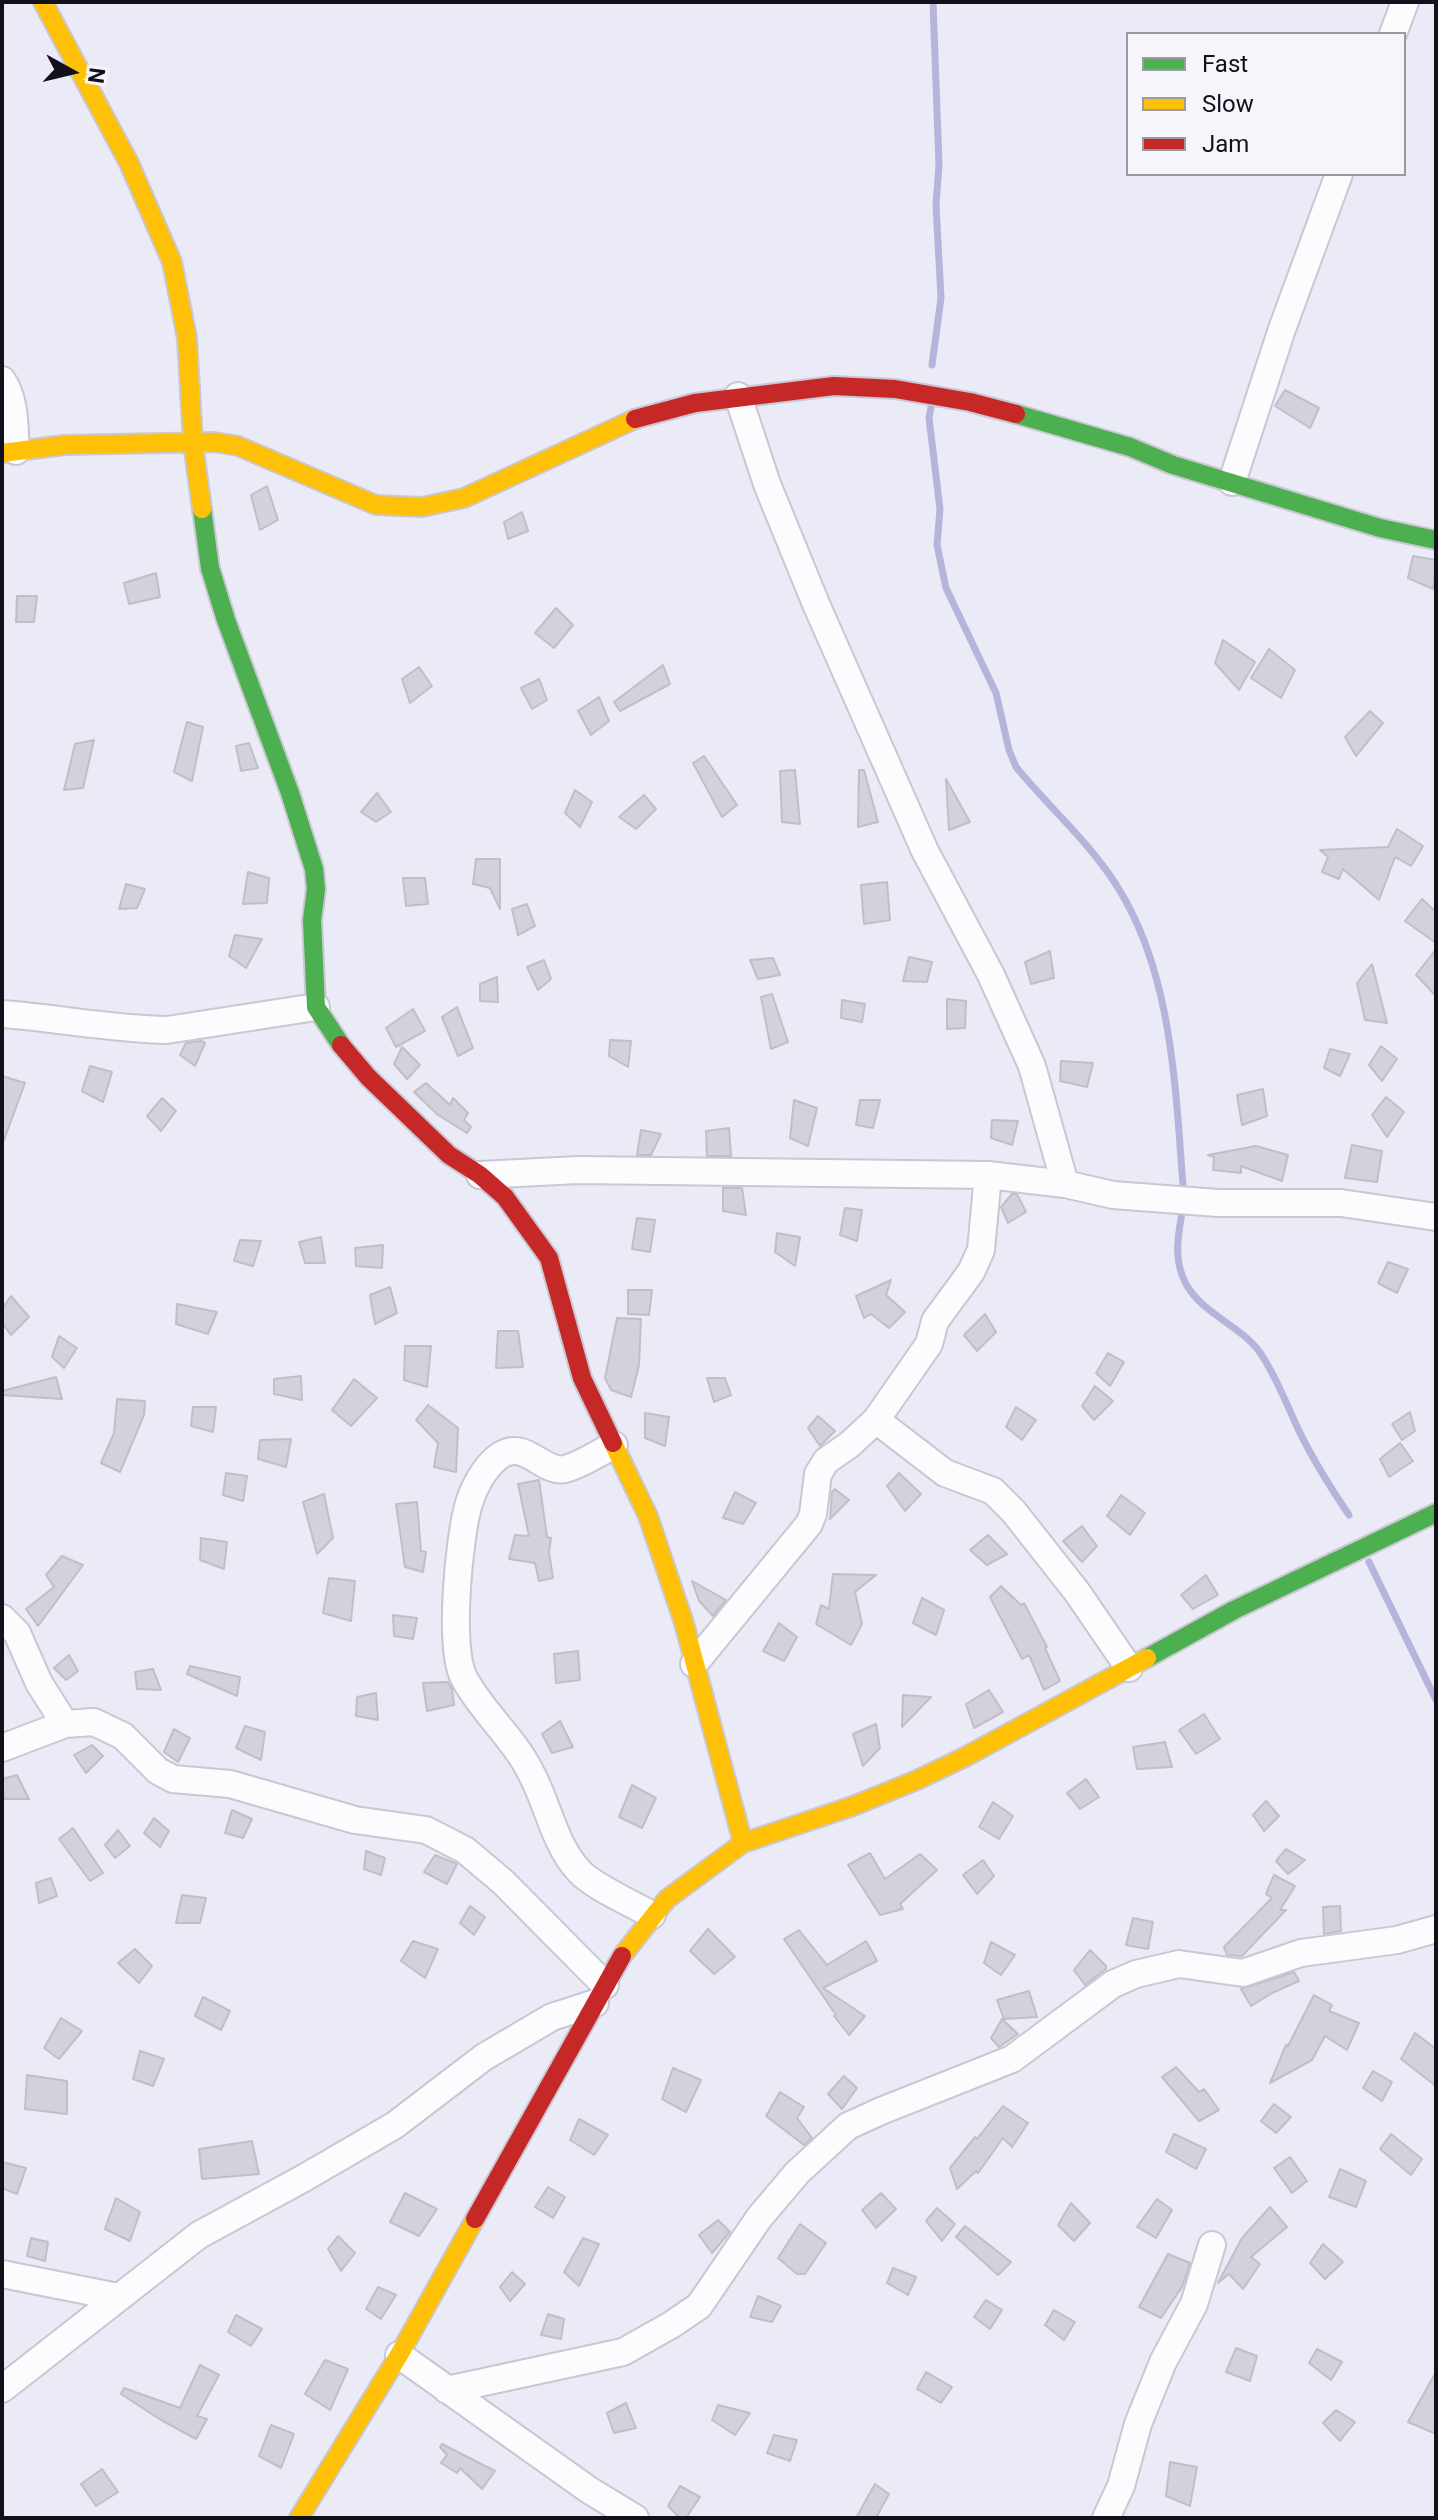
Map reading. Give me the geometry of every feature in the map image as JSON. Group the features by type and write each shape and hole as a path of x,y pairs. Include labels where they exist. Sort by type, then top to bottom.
{"street":[{"path":"43,2 129,163 172,262 187,338 193,443 210,568 314,869 316,889 312,920 316,1007 331,1033 368,1077 449,1155 480,1175 505,1197 549,1258 582,1378 648,1516 684,1623 743,1843"},
{"path":"1394,32 1405,2"},
{"path":"1232,482 1282,329 1338,176"},
{"path":"2,380 8,388 12,407 9,452 64,445 214,442 238,446 376,505 422,507 464,498 637,418 695,403 834,386 910,392 970,402 1072,429 1130,447 1173,465 1380,528 1436,540"},
{"path":"738,396 767,484 816,604 925,851 991,975 1032,1066 1065,1184"},
{"path":"2,1014 167,1030 316,1007"},
{"path":"480,1175 578,1170 988,1175 1065,1184 1113,1195 1218,1203 1341,1203 1436,1217"},
{"path":"694,1664 809,1524 818,1474 826,1461 876,1420 929,1344 935,1321 960,1291 981,1250 988,1175"},
{"path":"876,1420 945,1473 993,1491 1014,1512 1077,1592 1129,1668"},
{"path":"614,1445 563,1470 544,1466 534,1455 519,1451 499,1456 480,1477 469,1504 464,1535 456,1607 456,1643 463,1676 525,1760 569,1858 581,1874 652,1915"},
{"path":"299,2518 399,2355 623,1954 652,1915 705,1869 743,1843 853,1806 917,1780 1234,1610 1436,1513"},
{"path":"2,1618 17,1633 39,1683 65,1724"},
{"path":"2,1748 65,1724 94,1722 123,1736 158,1771 173,1779 230,1784 355,1820 394,1823 426,1830 465,1850 503,1882 600,1994"},
{"path":"447,2390 623,2352 671,2325 699,2306 759,2218 797,2173 848,2126 1012,2059 1113,1984 1136,1974 1179,1964 1243,1973 1301,1953 1397,1940 1436,1929"},
{"path":"2,2389 199,2235 395,2125 484,2057 552,2017 600,1994"},
{"path":"1106,2518 1121,2486 1138,2424 1163,2362 1194,2304 1212,2245"},
{"path":"2,2274 118,2297"},
{"path":"399,2355 589,2490 635,2518"}],"building":[{"path":"1285,390 1319,408 1310,428 1275,406"},
{"path":"267,486 278,520 260,530 251,495"},
{"path":"522,512 528,531 508,539 504,522"},
{"path":"1413,556 1436,560 1433,589 1408,578"},
{"path":"156,573 160,597 129,604 124,583"},
{"path":"17,596 37,596 34,622 16,622"},
{"path":"556,608 573,625 554,648 535,633"},
{"path":"1223,640 1255,662 1239,690 1215,663"},
{"path":"1269,649 1295,670 1281,698 1251,678"},
{"path":"663,665 670,684 620,711 614,702"},
{"path":"419,667 432,686 410,703 402,679"},
{"path":"539,679 547,700 532,709 521,688"},
{"path":"599,697 609,721 591,735 578,711"},
{"path":"1370,711 1383,723 1356,756 1345,737"},
{"path":"187,722 203,727 192,781 174,772"},
{"path":"94,740 83,788 64,790 75,744"},
{"path":"249,743 258,768 241,771 236,746"},
{"path":"704,756 737,805 722,817 693,763"},
{"path":"795,770 800,824 782,822 780,771"},
{"path":"859,770 864,770 878,822 858,827"},
{"path":"946,779 970,822 949,830"},
{"path":"575,790 592,802 580,827 565,813"},
{"path":"377,793 391,812 376,822 361,812"},
{"path":"644,795 656,809 636,829 619,817"},
{"path":"1397,829 1423,846 1411,866 1395,857 1379,900 1343,869 1339,879 1322,872 1328,857 1320,850 1388,847"},
{"path":"476,859 500,859 500,909 490,888 473,884"},
{"path":"248,872 269,878 267,903 243,904"},
{"path":"403,878 425,878 428,904 406,906"},
{"path":"887,882 890,920 864,924 861,885"},
{"path":"126,884 145,889 137,908 119,909"},
{"path":"1422,899 1436,912 1436,943 1405,921"},
{"path":"527,904 535,926 518,935 512,909"},
{"path":"235,935 262,939 246,968 229,956"},
{"path":"1436,949 1436,996 1416,975"},
{"path":"1050,951 1054,978 1031,984 1025,962"},
{"path":"909,957 932,962 927,982 903,981"},
{"path":"773,958 780,975 758,979 750,960"},
{"path":"544,960 551,979 538,990 527,967"},
{"path":"1372,964 1387,1023 1365,1020 1357,983"},
{"path":"497,977 498,1002 480,1001 480,984"},
{"path":"772,994 788,1042 771,1049 761,997"},
{"path":"947,999 966,1001 965,1028 947,1029"},
{"path":"842,1000 865,1004 862,1022 841,1018"},
{"path":"457,1007 473,1048 458,1056 442,1017"},
{"path":"413,1009 425,1031 396,1047 386,1028"},
{"path":"610,1040 631,1041 628,1067 609,1056"},
{"path":"186,1043 205,1043 195,1066 180,1055"},
{"path":"1381,1046 1397,1059 1382,1081 1369,1065"},
{"path":"402,1047 420,1065 407,1079 394,1064"},
{"path":"1330,1049 1350,1054 1340,1076 1324,1068"},
{"path":"1061,1061 1093,1063 1087,1087 1060,1081"},
{"path":"90,1066 112,1072 103,1102 82,1091"},
{"path":"2,1076 25,1083 4,1140 2,1139"},
{"path":"426,1083 450,1105 453,1098 468,1113 464,1120 471,1127 467,1133 438,1115 414,1092"},
{"path":"1263,1089 1267,1116 1242,1125 1237,1095"},
{"path":"1386,1097 1404,1112 1387,1137 1372,1115"},
{"path":"162,1098 176,1111 161,1131 147,1116"},
{"path":"794,1100 817,1108 808,1146 790,1138"},
{"path":"860,1100 880,1100 873,1128 856,1125"},
{"path":"992,1120 1018,1121 1012,1145 991,1138"},
{"path":"729,1128 731,1156 707,1156 706,1131"},
{"path":"641,1130 661,1134 651,1155 637,1155"},
{"path":"1352,1145 1382,1151 1377,1182 1345,1178"},
{"path":"1256,1146 1288,1155 1282,1181 1241,1166 1241,1173 1213,1170 1214,1157 1208,1155"},
{"path":"723,1188 742,1188 746,1215 723,1211"},
{"path":"1012,1194 1017,1194 1026,1212 1008,1223 1001,1207"},
{"path":"845,1208 862,1210 857,1241 840,1235"},
{"path":"637,1218 655,1220 650,1252 632,1249"},
{"path":"777,1233 800,1237 795,1266 775,1252"},
{"path":"321,1237 325,1263 305,1263 299,1242"},
{"path":"240,1240 261,1241 253,1266 234,1261"},
{"path":"383,1245 382,1268 356,1266 355,1248"},
{"path":"1388,1262 1408,1269 1397,1293 1378,1283"},
{"path":"891,1280 886,1295 905,1312 889,1328 871,1314 864,1318 856,1296"},
{"path":"390,1287 397,1313 375,1324 370,1295"},
{"path":"628,1290 652,1290 649,1315 628,1314"},
{"path":"11,1296 29,1317 11,1335 2,1323 2,1309"},
{"path":"177,1304 217,1312 208,1334 176,1324"},
{"path":"985,1314 996,1332 977,1351 964,1335"},
{"path":"617,1318 641,1319 639,1365 631,1397 611,1390 605,1378"},
{"path":"498,1331 518,1331 523,1367 496,1368"},
{"path":"59,1336 77,1348 64,1368 52,1357"},
{"path":"405,1346 431,1346 427,1387 404,1380"},
{"path":"1108,1353 1124,1362 1110,1386 1096,1373"},
{"path":"301,1376 302,1400 274,1394 274,1379"},
{"path":"56,1377 62,1399 2,1395 2,1391"},
{"path":"707,1378 725,1378 731,1395 714,1402"},
{"path":"354,1379 377,1398 351,1426 332,1410"},
{"path":"1095,1386 1113,1401 1094,1420 1082,1406"},
{"path":"117,1399 145,1401 144,1415 120,1472 101,1463 114,1433"},
{"path":"428,1405 458,1428 456,1472 434,1467 438,1443 416,1420"},
{"path":"193,1407 216,1407 213,1432 191,1426"},
{"path":"1016,1407 1036,1420 1022,1440 1006,1427"},
{"path":"1410,1412 1415,1431 1402,1440 1392,1424"},
{"path":"645,1413 669,1417 665,1446 645,1438"},
{"path":"818,1416 835,1431 820,1446 808,1428"},
{"path":"291,1439 286,1467 258,1459 260,1440"},
{"path":"1400,1443 1413,1461 1389,1477 1380,1459"},
{"path":"226,1473 247,1476 243,1501 223,1495"},
{"path":"899,1473 921,1494 905,1511 887,1486"},
{"path":"539,1480 547,1537 551,1538 549,1552 553,1578 539,1581 535,1563 509,1559 515,1535 529,1536 518,1484"},
{"path":"835,1489 849,1500 830,1519 832,1492"},
{"path":"735,1492 756,1503 743,1524 723,1518"},
{"path":"324,1494 333,1538 317,1554 303,1502"},
{"path":"1121,1495 1145,1513 1130,1535 1107,1516"},
{"path":"417,1502 421,1551 426,1552 423,1572 405,1567 396,1504"},
{"path":"1082,1526 1097,1546 1082,1562 1063,1541"},
{"path":"988,1535 1007,1554 987,1565 970,1550"},
{"path":"201,1538 227,1542 224,1569 200,1560"},
{"path":"62,1556 83,1565 38,1626 26,1609 54,1587 46,1575"},
{"path":"833,1574 876,1575 855,1592 862,1624 851,1645 816,1624 821,1605 829,1609"},
{"path":"1206,1575 1218,1595 1193,1609 1181,1595"},
{"path":"329,1578 355,1581 351,1621 323,1613"},
{"path":"692,1581 726,1600 713,1616 699,1601"},
{"path":"1001,1586 1021,1605 1024,1603 1047,1647 1060,1681 1044,1690 1029,1655 1022,1659 990,1597"},
{"path":"922,1598 944,1610 936,1635 913,1623"},
{"path":"393,1615 417,1618 413,1639 394,1636"},
{"path":"779,1623 797,1637 784,1661 763,1651"},
{"path":"578,1651 580,1680 556,1683 554,1654"},
{"path":"69,1655 78,1671 66,1680 54,1668"},
{"path":"190,1666 240,1677 237,1696 187,1674"},
{"path":"153,1669 161,1690 137,1689 135,1672"},
{"path":"448,1682 454,1705 427,1711 423,1683"},
{"path":"989,1690 1003,1712 974,1728 966,1704"},
{"path":"376,1693 378,1720 356,1716 357,1697"},
{"path":"903,1695 931,1697 902,1727"},
{"path":"1204,1714 1220,1739 1196,1754 1179,1730"},
{"path":"560,1721 573,1747 552,1753 542,1734"},
{"path":"876,1724 880,1748 863,1766 853,1734"},
{"path":"245,1726 265,1732 261,1760 236,1748"},
{"path":"174,1729 190,1738 178,1762 164,1752"},
{"path":"1165,1742 1172,1767 1137,1769 1133,1747"},
{"path":"92,1745 103,1756 86,1773 74,1755"},
{"path":"17,1775 29,1799 4,1799 2,1779"},
{"path":"1086,1779 1099,1797 1080,1809 1067,1793"},
{"path":"632,1785 656,1798 642,1828 619,1817"},
{"path":"1266,1801 1279,1816 1264,1831 1253,1815"},
{"path":"993,1802 1013,1816 999,1839 979,1827"},
{"path":"232,1810 252,1819 243,1838 225,1833"},
{"path":"154,1818 169,1831 160,1847 144,1833"},
{"path":"73,1828 103,1873 90,1881 59,1839"},
{"path":"118,1830 130,1846 115,1858 105,1845"},
{"path":"1286,1849 1305,1860 1288,1874 1276,1861"},
{"path":"366,1851 385,1858 381,1875 364,1869"},
{"path":"870,1853 885,1879 920,1854 937,1870 900,1904 903,1909 880,1915 848,1865"},
{"path":"435,1855 457,1864 447,1884 424,1872"},
{"path":"983,1860 994,1876 977,1894 963,1875"},
{"path":"1274,1875 1295,1886 1280,1910 1286,1910 1242,1956 1227,1955 1224,1947 1272,1898 1266,1894"},
{"path":"51,1878 57,1896 39,1903 36,1883"},
{"path":"182,1895 206,1898 200,1923 176,1923"},
{"path":"470,1906 485,1917 474,1935 460,1923"},
{"path":"1340,1906 1341,1931 1324,1934 1323,1907"},
{"path":"1133,1918 1153,1922 1148,1949 1126,1945"},
{"path":"708,1929 735,1957 714,1974 690,1951"},
{"path":"799,1930 827,1965 866,1941 877,1961 823,1988 865,2016 849,2035 784,1939"},
{"path":"413,1941 438,1949 425,1978 401,1961"},
{"path":"991,1942 1015,1955 1001,1975 984,1963"},
{"path":"135,1949 152,1966 139,1983 118,1963"},
{"path":"1090,1950 1106,1969 1085,1985 1074,1970"},
{"path":"1294,1972 1299,1981 1251,2006 1241,1989"},
{"path":"1029,1991 1037,2017 1004,2019 997,2000"},
{"path":"1314,1995 1332,2005 1329,2011 1359,2023 1347,2050 1325,2036 1312,2060 1270,2083 1286,2045"},
{"path":"203,1997 230,2011 221,2030 195,2016"},
{"path":"61,2018 82,2031 59,2059 44,2048"},
{"path":"1002,2019 1018,2034 999,2047 991,2038"},
{"path":"1415,2033 1436,2049 1436,2086 1401,2059"},
{"path":"140,2051 164,2059 153,2086 133,2079"},
{"path":"1176,2067 1199,2092 1204,2089 1219,2110 1199,2121 1162,2077"},
{"path":"673,2068 701,2080 686,2112 662,2099"},
{"path":"1373,2071 1392,2082 1382,2101 1363,2088"},
{"path":"27,2075 67,2081 67,2114 25,2109"},
{"path":"844,2076 857,2088 842,2109 828,2094"},
{"path":"780,2092 804,2107 797,2118 812,2138 804,2145 766,2116"},
{"path":"1274,2104 1291,2117 1276,2133 1261,2121"},
{"path":"1003,2106 1028,2123 1012,2147 1003,2138 978,2173 976,2171 957,2189 950,2168"},
{"path":"579,2119 608,2135 594,2155 570,2140"},
{"path":"1174,2134 1206,2149 1196,2169 1166,2152"},
{"path":"1391,2134 1422,2159 1411,2175 1380,2149"},
{"path":"252,2141 259,2174 202,2179 199,2149"},
{"path":"1290,2157 1307,2181 1292,2193 1274,2168"},
{"path":"2,2162 26,2168 17,2194 2,2188"},
{"path":"1340,2169 1366,2181 1356,2207 1329,2197"},
{"path":"548,2187 565,2197 553,2218 535,2207"},
{"path":"405,2193 437,2209 419,2236 390,2222"},
{"path":"881,2193 896,2209 876,2228 862,2210"},
{"path":"116,2198 140,2212 130,2241 105,2229"},
{"path":"1157,2199 1172,2210 1156,2238 1137,2227"},
{"path":"1071,2203 1090,2223 1074,2241 1058,2225"},
{"path":"1270,2207 1287,2227 1251,2257 1260,2264 1243,2289 1229,2274 1218,2283 1242,2238"},
{"path":"937,2208 955,2224 942,2241 926,2221"},
{"path":"718,2220 730,2232 712,2253 699,2235"},
{"path":"800,2224 826,2243 805,2274 797,2274 778,2258"},
{"path":"965,2226 1011,2262 998,2275 956,2237"},
{"path":"338,2236 355,2253 341,2271 328,2249"},
{"path":"31,2238 48,2242 45,2261 27,2256"},
{"path":"583,2238 599,2244 579,2286 564,2272"},
{"path":"1323,2244 1343,2262 1325,2279 1310,2263"},
{"path":"1168,2254 1190,2263 1182,2287 1161,2318 1139,2307"},
{"path":"893,2268 916,2277 908,2295 887,2283"},
{"path":"512,2272 525,2284 510,2301 500,2287"},
{"path":"378,2287 396,2295 381,2319 366,2309"},
{"path":"758,2296 781,2306 772,2322 750,2317"},
{"path":"986,2300 1002,2310 990,2329 974,2317"},
{"path":"1054,2310 1075,2322 1064,2340 1045,2325"},
{"path":"548,2314 564,2319 561,2339 541,2335"},
{"path":"236,2315 262,2329 251,2346 228,2332"},
{"path":"1236,2348 1257,2356 1250,2381 1226,2372"},
{"path":"1317,2349 1342,2362 1331,2380 1309,2363"},
{"path":"325,2360 348,2369 330,2410 305,2394"},
{"path":"200,2365 219,2375 197,2416 207,2419 196,2439 121,2394 124,2388 180,2408"},
{"path":"926,2372 952,2387 941,2403 917,2389"},
{"path":"1436,2372 1436,2434 1408,2422"},
{"path":"626,2403 636,2428 614,2433 607,2413"},
{"path":"718,2405 750,2413 735,2435 712,2420"},
{"path":"1336,2410 1355,2422 1340,2441 1323,2423"},
{"path":"271,2425 294,2434 281,2468 259,2456"},
{"path":"774,2435 797,2440 790,2461 767,2453"},
{"path":"442,2444 495,2471 482,2489 460,2468 457,2473 441,2463 447,2455 440,2447"},
{"path":"1170,2462 1197,2467 1190,2506 1166,2496"},
{"path":"102,2469 118,2492 96,2506 81,2484"},
{"path":"875,2484 889,2494 876,2518 856,2518"},
{"path":"680,2486 700,2497 686,2518 680,2518 668,2506"}],"waterway":[{"path":"932,365 941,298 936,205 939,165 933,2"},
{"path":"931,407 929,418 940,509 937,545 946,588 996,693 1016,767 1080,838 1115,883 1149,953 1173,1068 1183,1185"},
{"path":"1182,1212 1178,1257 1186,1284 1202,1304 1243,1335 1261,1354 1312,1457 1349,1515"},
{"path":"1369,1562 1436,1700"}],"traffic: fast":[{"path":"1016,414 1130,447 1173,465 1380,528 1436,540"},
{"path":"202,509 210,568 226,620 290,793 314,869 316,889 312,920 316,1007 341,1045"},
{"path":"1147,1658 1234,1610 1436,1513"}],"traffic: slow":[{"path":"43,2 129,163 172,262 187,338 193,443 202,509"},
{"path":"2,453 64,445 214,442 238,446 376,505 422,507 464,498 635,419"},
{"path":"613,1443 648,1516 684,1623 743,1843"},
{"path":"622,1956 667,1899 743,1843 853,1806 917,1780 1147,1658"},
{"path":"299,2518 399,2355 475,2219"}],"traffic: jam":[{"path":"635,419 695,403 834,386 895,389 970,402 1016,414"},
{"path":"341,1045 368,1077 449,1155 480,1175 505,1197 549,1258 582,1378 613,1443"},
{"path":"475,2219 622,1956"}]}
